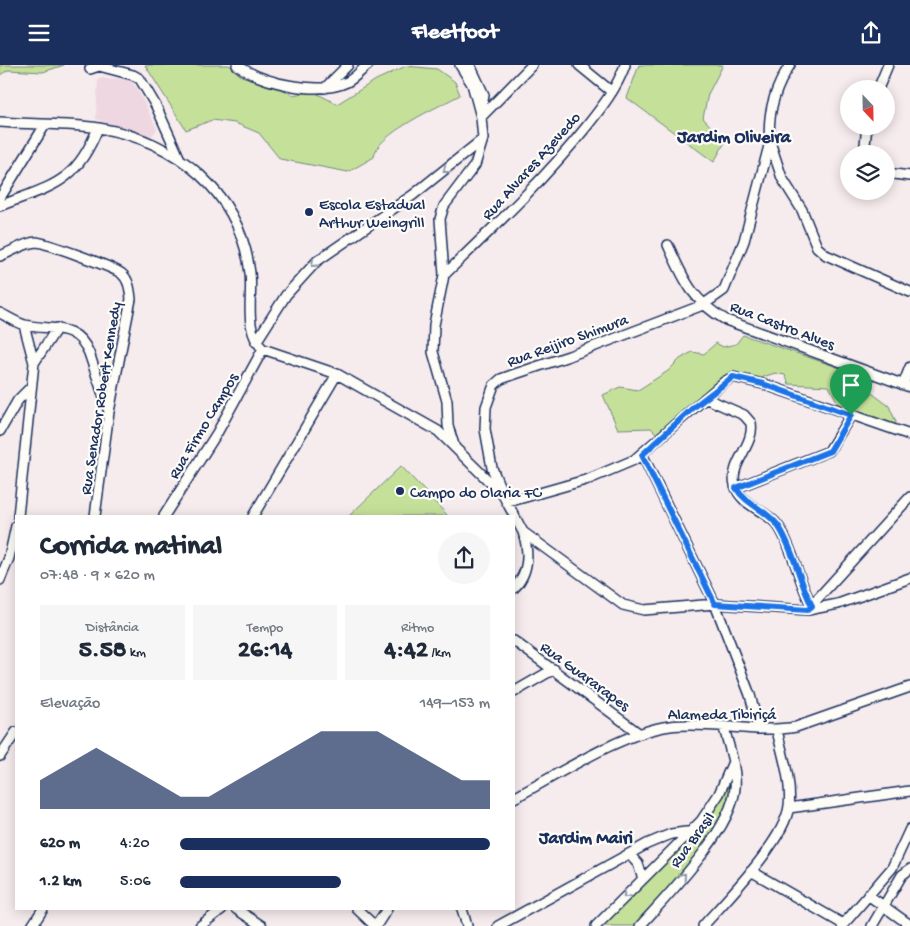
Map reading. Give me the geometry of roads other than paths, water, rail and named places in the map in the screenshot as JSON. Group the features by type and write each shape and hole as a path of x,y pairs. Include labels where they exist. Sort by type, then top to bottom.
{"street":[{"path":"237,65 248,73 262,78 308,88 325,88 348,81 368,65"},
{"path":"325,88 348,65"},
{"path":"454,445 448,426 447,401 434,352 434,325 444,275 440,226 441,212 475,165 483,139 481,116 472,84 460,65"},
{"path":"470,65 484,95 481,116"},
{"path":"481,116 532,65"},
{"path":"579,65 612,92"},
{"name":"Rua Alvares Azevedo","path":"444,275 532,190 575,141 612,92 625,65"},
{"path":"790,65 772,103 768,128 770,142 782,178 802,210 817,247 826,255 910,292"},
{"path":"882,80 888,65"},
{"path":"90,69 99,66 133,75 140,79 156,106 179,157"},
{"path":"0,122 98,128 123,134 179,157 203,175 215,190 243,239 251,279 251,320 256,342 264,349 336,374 425,423 454,445 506,498 514,515"},
{"path":"0,198 45,125"},
{"path":"0,206 51,186 69,176 85,156 98,128"},
{"path":"256,342 286,295 317,261 413,195 448,169 483,139"},
{"path":"668,245 682,276 703,305 724,290 744,241 770,142"},
{"path":"895,174 910,175"},
{"name":"Rua Senador Robert Kennedy","path":"0,256 36,242 116,270 127,281 130,288 131,299 109,412 95,515"},
{"name":"Rua Castro Alves","path":"703,305 726,320 907,386"},
{"name":"Rua Reijiro Shimura","path":"506,498 492,468 485,429 486,407 494,385 501,379 553,362 703,305"},
{"path":"0,313 24,325 68,330 85,345 109,412"},
{"path":"18,515 31,407 30,388 34,363 24,325"},
{"path":"34,363 57,328"},
{"name":"Rua Firmo Campos","path":"165,515 217,433 264,349"},
{"path":"907,386 910,367"},
{"path":"254,515 336,374"},
{"path":"506,498 589,479 622,466 642,455 724,382 737,377 910,435"},
{"path":"0,431 18,400 30,388"},
{"path":"705,398 744,415 751,423 751,435 736,470 736,488 746,501 766,514 780,528 810,608"},
{"path":"736,488 830,451 851,415"},
{"path":"642,455 715,604 750,695 759,729"},
{"path":"810,608 910,497"},
{"path":"515,516 523,532 528,561 515,586"},
{"path":"0,580 9,558 15,531"},
{"path":"523,532 623,605 644,610 715,604 810,608 838,604 910,578"},
{"name":"Rua Guararapes","path":"515,642 640,734"},
{"path":"515,691 554,669"},
{"name":"Alameda Tibiriçá","path":"515,797 615,744 640,734 670,726 694,725 777,730 796,727 910,687"},
{"name":"Rua Brasil","path":"640,926 693,865 721,827 734,798 735,778 724,728"},
{"path":"703,926 751,871 775,837 789,808 786,774 777,730"},
{"path":"0,756 15,734"},
{"path":"596,926 693,831 711,807 732,763"},
{"path":"789,808 910,791"},
{"path":"751,871 842,925 892,868 910,829"},
{"path":"498,926 661,837 681,831 693,831"},
{"path":"630,855 638,864 643,879"},
{"path":"872,926 906,872 892,868"},
{"path":"868,895 910,925"},
{"path":"32,926 42,910"},
{"path":"200,926 221,910"},
{"path":"238,910 262,926"},
{"path":"358,910 376,926 386,910"},
{"path":"462,910 467,926"}],"place":[{"name":"Escola Estadual Arthur Weingrill","path":"309,212"},
{"name":"Campo do Olaria FC","path":"400,491"}],"district":[{"name":"Jardim Oliveira","path":"734,136"},
{"name":"Jardim Mairi","path":"586,837"}]}
